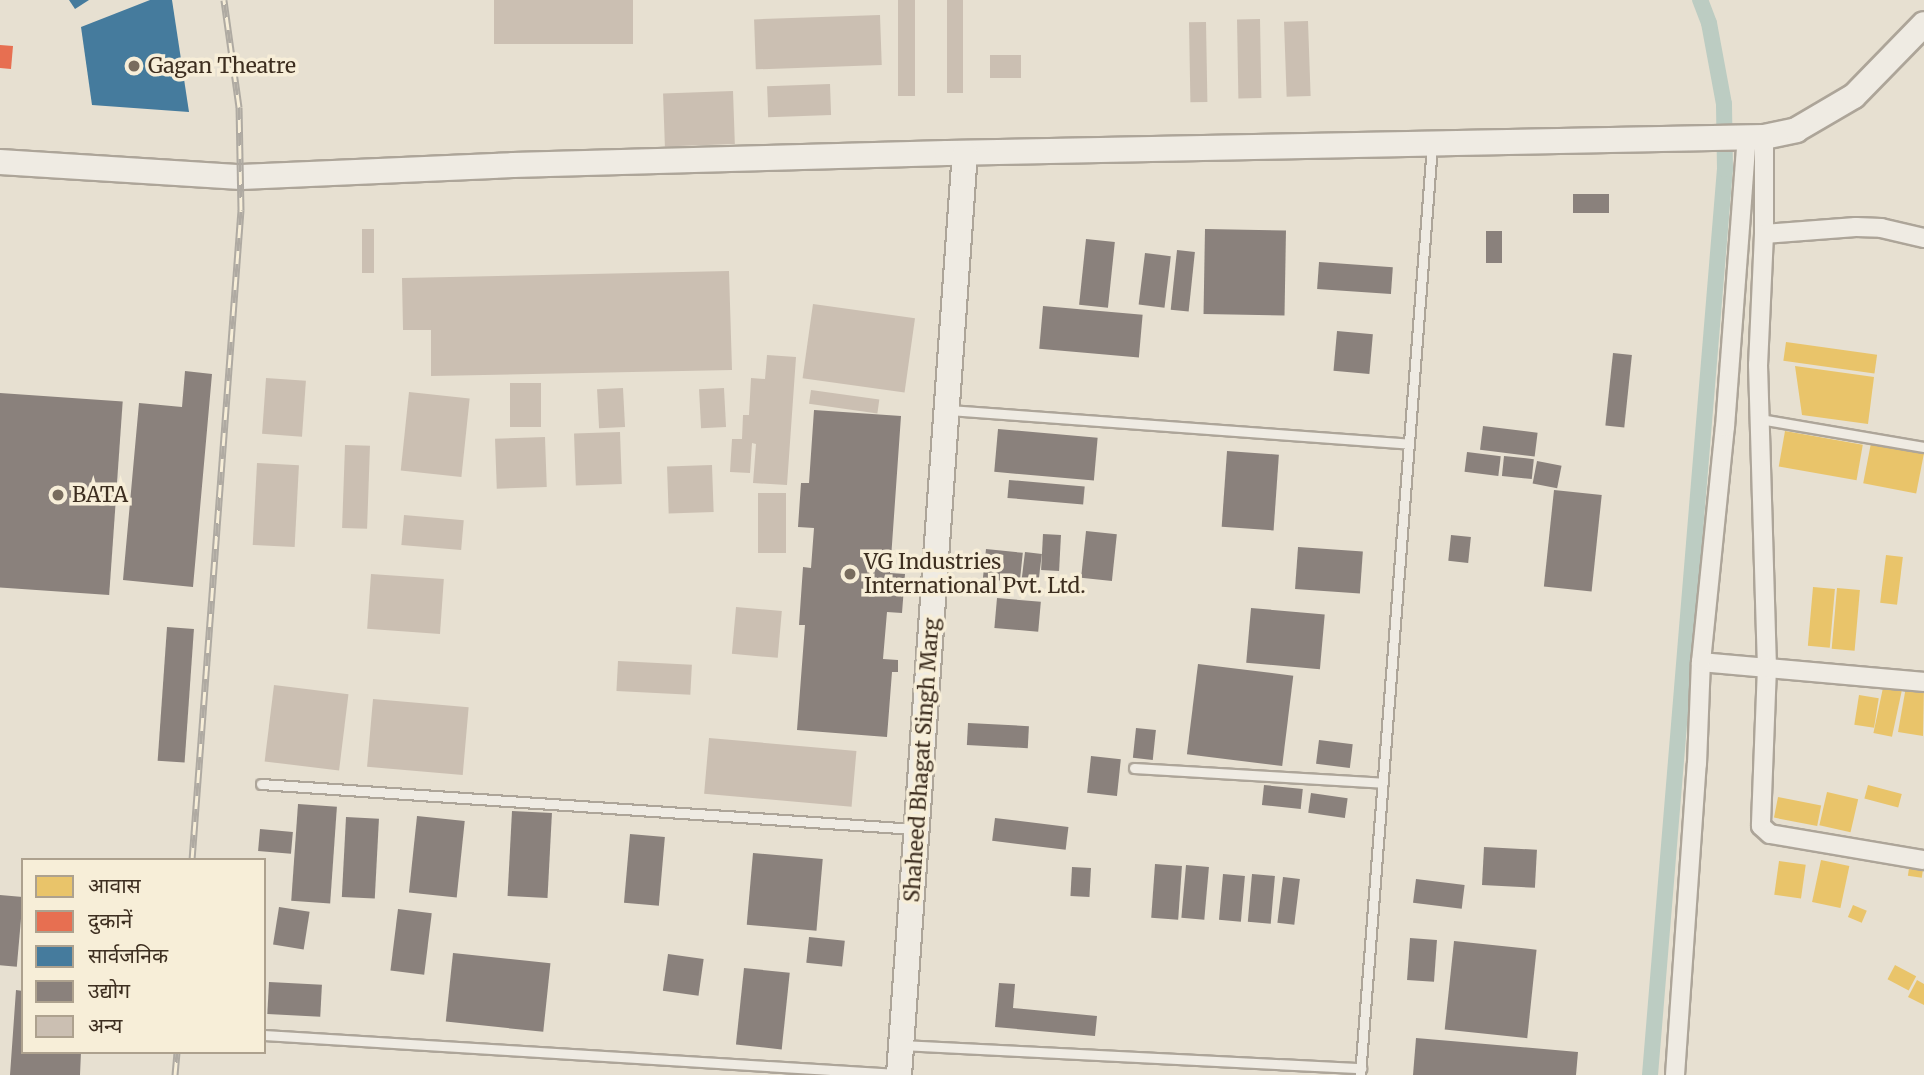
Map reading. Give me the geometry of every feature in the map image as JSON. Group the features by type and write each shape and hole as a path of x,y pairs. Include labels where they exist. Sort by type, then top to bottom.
{"street":[{"path":"0,162 241,177 513,165 965,153 1750,137 1796,130 1854,96 1924,24"},
{"path":"1750,137 1764,234 1758,365 1767,667 1759,810 1764,832 1924,860"},
{"path":"1675,1075 1697,764 1701,662 1725,428 1750,137"},
{"name":"Shaheed Bhagat Singh Marg","path":"899,1074 965,153"},
{"path":"1764,234 1856,227 1881,228 1924,238"},
{"path":"1701,662 1924,682"}],"lane":[{"path":"901,1045 1361,1072 1432,145"},
{"path":"947,410 1409,444"},
{"path":"1760,419 1924,447"},
{"path":"1134,768 1383,783"},
{"path":"261,784 916,830"},
{"path":"266,1035 899,1074"}],"building: आवास":[{"path":"1786,342 1877,355 1874,374 1783,361"},
{"path":"1795,366 1874,377 1868,424 1802,415"},
{"path":"1785,431 1863,445 1857,480 1779,466"},
{"path":"1871,443 1924,453 1916,494 1863,483"},
{"path":"1886,555 1903,557 1897,605 1880,603"},
{"path":"1813,587 1835,589 1830,648 1808,646"},
{"path":"1837,588 1860,590 1855,651 1832,649"},
{"path":"1907,681 1924,684 1923,736 1898,732"},
{"path":"1884,683 1903,687 1892,737 1873,733"},
{"path":"1859,695 1879,698 1874,728 1854,725"},
{"path":"1868,785 1902,794 1898,808 1864,799"},
{"path":"1827,792 1858,799 1851,832 1819,825"},
{"path":"1778,797 1821,805 1817,826 1774,818"},
{"path":"1821,860 1849,866 1840,908 1812,902"},
{"path":"1779,861 1806,865 1801,898 1774,895"},
{"path":"1910,861 1924,863 1922,878 1908,876"},
{"path":"1853,905 1867,911 1862,923 1848,917"},
{"path":"1895,965 1916,976 1909,990 1887,979"},
{"path":"1917,980 1924,984 1924,1005 1908,997"}],"building: दुकानें":[{"path":"0,45 13,46 11,69 0,68"}],"building: सार्वजनिक":[{"path":"69,0 89,0 75,9"},
{"name":"Gagan Theatre","path":"150,0 172,0 189,112 92,105 81,27"}],"building: उद्योग":[{"path":"1573,194 1609,194 1609,213 1573,213"},
{"path":"1205,229 1286,230 1285,315 1204,314"},
{"path":"1486,231 1502,231 1502,263 1486,263"},
{"path":"1086,239 1115,242 1108,308 1079,305"},
{"path":"1177,250 1195,252 1189,312 1171,310"},
{"path":"1145,253 1171,256 1164,308 1139,305"},
{"path":"1319,262 1393,267 1391,294 1317,289"},
{"path":"1043,306 1143,315 1139,358 1039,349"},
{"path":"1337,331 1373,334 1369,374 1334,371"},
{"path":"1613,353 1632,355 1624,428 1605,426"},
{"path":"185,371 212,374 193,587 123,580 139,403 182,407"},
{"name":"BATA","path":"0,393 123,402 109,595 0,587"},
{"name":"VG Industries International Pvt. Ltd.","path":"814,410 901,416 890,573 905,574 902,613 887,612 883,659 898,660 898,672 892,672 887,737 797,730 805,625 799,625 803,567 811,568 814,528 798,527 801,483 809,483"},
{"path":"1483,426 1538,433 1535,457 1480,450"},
{"path":"998,429 1098,438 1094,481 994,472"},
{"path":"1227,451 1279,455 1274,530 1222,527"},
{"path":"1467,452 1501,456 1498,476 1465,472"},
{"path":"1504,456 1534,459 1532,479 1502,476"},
{"path":"1537,461 1562,466 1557,488 1533,484"},
{"path":"1009,480 1085,487 1083,505 1007,498"},
{"path":"1554,490 1602,495 1592,591 1544,586"},
{"path":"1086,531 1117,534 1112,581 1081,578"},
{"path":"1043,534 1061,535 1059,571 1041,570"},
{"path":"1451,535 1471,537 1468,563 1448,561"},
{"path":"1298,547 1363,552 1360,593 1295,589"},
{"path":"986,549 1023,553 1020,583 983,579"},
{"path":"1025,552 1042,554 1038,585 1021,583"},
{"path":"997,598 1041,602 1038,632 994,628"},
{"path":"1251,608 1325,614 1320,669 1246,663"},
{"path":"167,627 194,629 185,763 158,761"},
{"path":"1198,664 1293,676 1282,766 1187,754"},
{"path":"968,723 1029,726 1028,748 967,745"},
{"path":"1136,728 1156,730 1153,760 1133,758"},
{"path":"1319,740 1353,744 1350,768 1316,764"},
{"path":"1091,756 1121,759 1117,796 1087,793"},
{"path":"1264,785 1303,789 1301,809 1262,805"},
{"path":"1311,793 1348,798 1345,818 1308,813"},
{"path":"298,804 337,807 330,903 291,901"},
{"path":"512,811 552,813 547,898 508,896"},
{"path":"417,816 465,821 457,898 409,893"},
{"path":"346,817 379,819 375,899 342,897"},
{"path":"995,818 1068,827 1066,850 992,841"},
{"path":"260,829 293,832 291,854 258,851"},
{"path":"630,834 665,837 659,906 624,903"},
{"path":"1484,847 1537,850 1535,888 1482,885"},
{"path":"753,853 823,859 816,931 747,925"},
{"path":"1155,864 1182,866 1178,920 1151,918"},
{"path":"1186,865 1209,867 1204,920 1181,918"},
{"path":"1072,867 1091,868 1089,897 1070,896"},
{"path":"1223,874 1245,876 1241,922 1219,920"},
{"path":"1252,874 1275,876 1271,924 1248,922"},
{"path":"1283,877 1300,879 1294,925 1277,923"},
{"path":"1416,879 1465,885 1462,909 1413,903"},
{"path":"0,895 21,897 17,967 0,965"},
{"path":"279,907 310,912 304,949 273,945"},
{"path":"398,909 432,913 424,975 390,971"},
{"path":"809,937 845,941 842,967 806,963"},
{"path":"1410,938 1437,940 1434,982 1407,980"},
{"path":"1454,941 1537,950 1527,1038 1445,1030"},
{"path":"453,953 550,963 543,1032 446,1022"},
{"path":"668,954 704,959 699,996 663,991"},
{"path":"744,968 790,973 782,1049 736,1045"},
{"path":"269,982 322,985 320,1017 267,1014"},
{"path":"999,983 1015,984 1013,1008 1097,1016 1095,1036 995,1027"},
{"path":"16,990 21,991 21,1054 81,1054 80,1075 10,1075"},
{"path":"1416,1038 1578,1052 1576,1075 1413,1075"}],"building: अन्य":[{"path":"494,0 633,0 633,44 494,44"},
{"path":"898,0 915,0 915,96 898,96"},
{"path":"947,0 963,0 963,93 947,93"},
{"path":"880,15 882,65 756,69 754,19"},
{"path":"1237,19 1260,19 1261,98 1238,98"},
{"path":"1308,21 1311,96 1287,97 1284,22"},
{"path":"1189,22 1206,22 1207,102 1190,102"},
{"path":"990,55 1021,55 1021,78 990,78"},
{"path":"830,84 831,115 768,117 767,86"},
{"path":"733,91 735,144 665,146 663,93"},
{"path":"362,229 374,229 374,273 362,273"},
{"path":"729,271 732,370 431,376 431,330 403,330 402,278"},
{"path":"813,304 915,318 905,393 803,378"},
{"path":"767,355 796,357 787,485 753,483 756,444 752,443 750,473 730,472 732,439 742,439 743,415 749,415 751,378 765,379"},
{"path":"266,378 306,381 302,437 262,434"},
{"path":"510,383 541,383 541,427 510,427"},
{"path":"623,388 625,427 599,428 597,389"},
{"path":"724,388 726,427 701,428 699,389"},
{"path":"811,390 879,400 877,413 809,404"},
{"path":"409,392 470,398 461,477 401,471"},
{"path":"620,432 622,484 576,486 574,434"},
{"path":"545,437 547,487 497,489 495,439"},
{"path":"345,445 370,446 367,529 342,528"},
{"path":"257,463 299,465 295,547 253,545"},
{"path":"712,465 714,512 669,514 667,467"},
{"path":"758,493 786,493 786,553 758,553"},
{"path":"404,515 464,520 461,550 401,545"},
{"path":"371,574 444,579 440,634 367,629"},
{"path":"736,607 782,611 778,658 732,654"},
{"path":"618,661 692,665 690,695 616,691"},
{"path":"274,685 348,694 339,771 265,761"},
{"path":"373,699 469,707 463,775 367,767"},
{"path":"709,738 856,751 852,807 704,794"}],"waterway":[{"path":"1650,1075 1725,169 1724,104 1709,23 1700,0"}],"railway":[{"path":"192,858 241,210 239,107 224,0"},
{"path":"175,1075 177,1054"}],"place":[{"name":"Gagan Theatre","path":"134,66"},
{"name":"BATA","path":"58,495"},
{"name":"VG Industries International Pvt. Ltd.","path":"850,574"}]}
